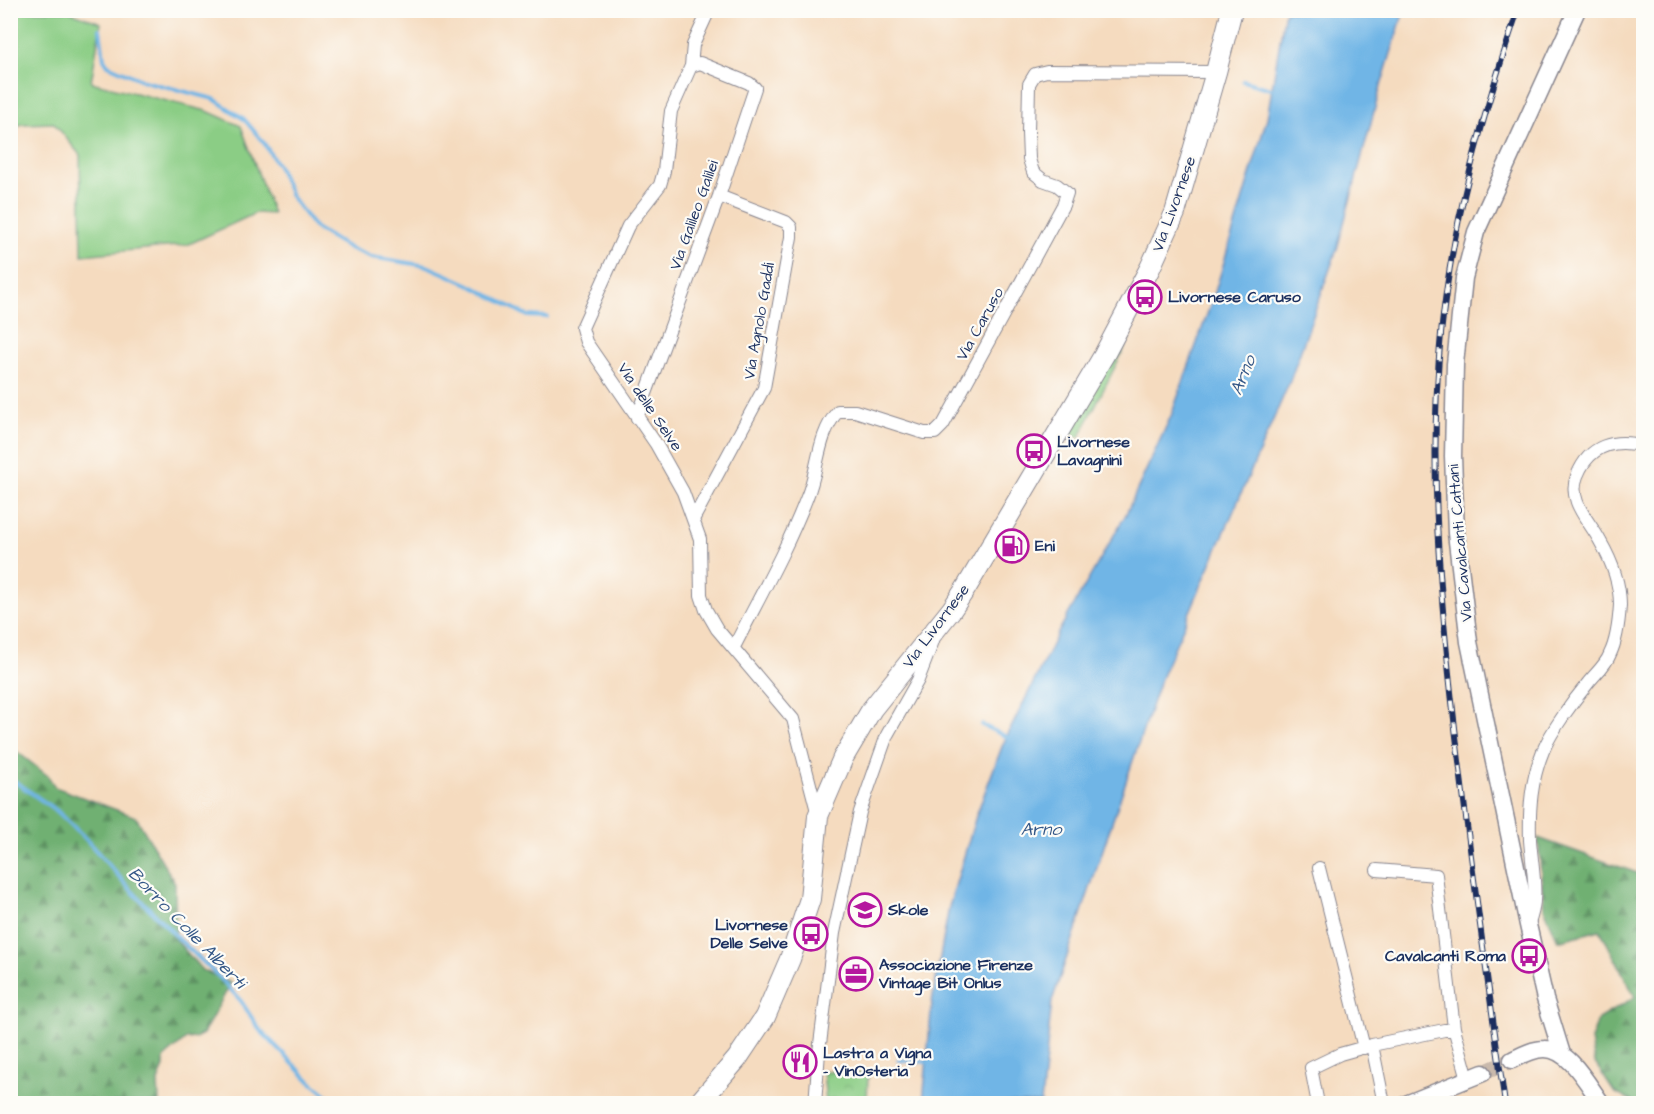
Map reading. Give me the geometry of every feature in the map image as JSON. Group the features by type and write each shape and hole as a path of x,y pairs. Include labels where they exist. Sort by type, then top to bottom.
{"main road":[{"name":"Via Livornese","path":"698,1104 737,1059 765,1017 790,959 810,899 818,816 843,758 872,708 966,588 1104,355 1150,268 1174,213 1232,10"}],"street":[{"name":"Via delle Selve","path":"709,10 693,45 691,66 671,111 664,171 660,185 628,226 582,328 586,342 672,470 694,518 702,552 701,595 706,609 717,629 793,719 818,816"},
{"name":"Via Cavalcanti Cattani","path":"1562,1054 1545,999 1528,925 1469,642 1456,533 1453,456 1455,364 1464,278 1476,232 1577,10"},
{"name":"Via Galileo Galilei","path":"637,418 719,196 755,88 749,83 700,63 691,66"},
{"name":"Via Caruso","path":"734,647 795,527 804,505 827,423 838,411 855,411 924,433 935,433 944,425 1063,205 1066,194 1057,185 1043,180 1033,172 1029,159 1029,84 1035,74 1047,71 1216,72"},
{"name":"Via Agnolo Gaddi","path":"694,518 764,388 791,237 791,227 786,222 719,196"},
{"path":"1528,925 1533,914 1534,903 1530,839 1531,791 1543,749 1568,711 1610,656 1616,636 1620,605 1618,585 1612,565 1600,539 1581,512 1574,495 1576,478 1583,463 1595,451 1603,447 1627,442 1644,446"},
{"path":"815,1104 834,933 860,812 887,735 918,680 940,623"},
{"path":"1319,868 1384,1104"},
{"path":"1377,870 1436,875 1454,1028 1475,1076 1407,1103"},
{"path":"1318,1104 1311,1068 1340,1054 1454,1028"},
{"path":"1512,1060 1541,1049 1562,1054 1575,1067 1602,1104"}],"green space":[{"path":"10,11 68,11 101,23 91,82 207,111 241,126 273,214 256,213 187,245 82,255 80,155 54,123 23,124 11,127"},
{"path":"1122,333 1129,339 1079,438 1064,429"},
{"path":"11,747 48,776 55,787 136,817 175,883 176,940 202,970 231,983 203,1034 186,1039 164,1058 164,1067 158,1081 159,1103 11,1103"},
{"path":"1538,838 1643,875 1643,1103 1634,1103 1614,1092 1595,1063 1591,1040 1598,1019 1635,997 1600,930 1558,941 1544,908"},
{"path":"823,1071 868,1074 867,1103 826,1103"}],"water":[{"name":"Arno","path":"1285,11 1404,11 1380,89 1337,249 1290,381 1159,683 1052,1001 1041,1103 923,1103 932,1002 949,907 976,816 1003,744 1060,629 1125,516 1171,416 1215,292 1267,118"}],"waterway":[{"path":"100,29 104,59 108,65 144,81 214,99 244,119 264,143 279,168 291,196 315,228 349,248 371,257 427,266 468,284 528,316 547,317"},
{"path":"1243,81 1271,89"},
{"path":"982,725 1007,737"},
{"name":"Borro Colle Alberti","path":"10,778 57,811 83,836 131,890 241,1001 259,1029 311,1082 338,1104"},
{"path":"898,1060 926,1062"}],"tunnel":[{"path":"1483,1073 1512,1060"}],"railway":[{"path":"1505,1104 1450,679 1438,532 1436,433 1441,334 1453,252 1470,170 1492,90 1518,10"}],"place":[{"name":"Livornese Caruso","path":"1145,297"},
{"name":"Livornese Lavagnini","path":"1034,451"},
{"name":"Eni","path":"1012,546"},
{"name":"Skole","path":"865,910"},
{"name":"Livornese Delle Selve","path":"811,934"},
{"name":"Cavalcanti Roma","path":"1529,956"},
{"name":"Associazione Firenze Vintage Bit Onlus","path":"856,974"},
{"name":"Lastra a Vigna - VinOsteria","path":"800,1062"}]}
